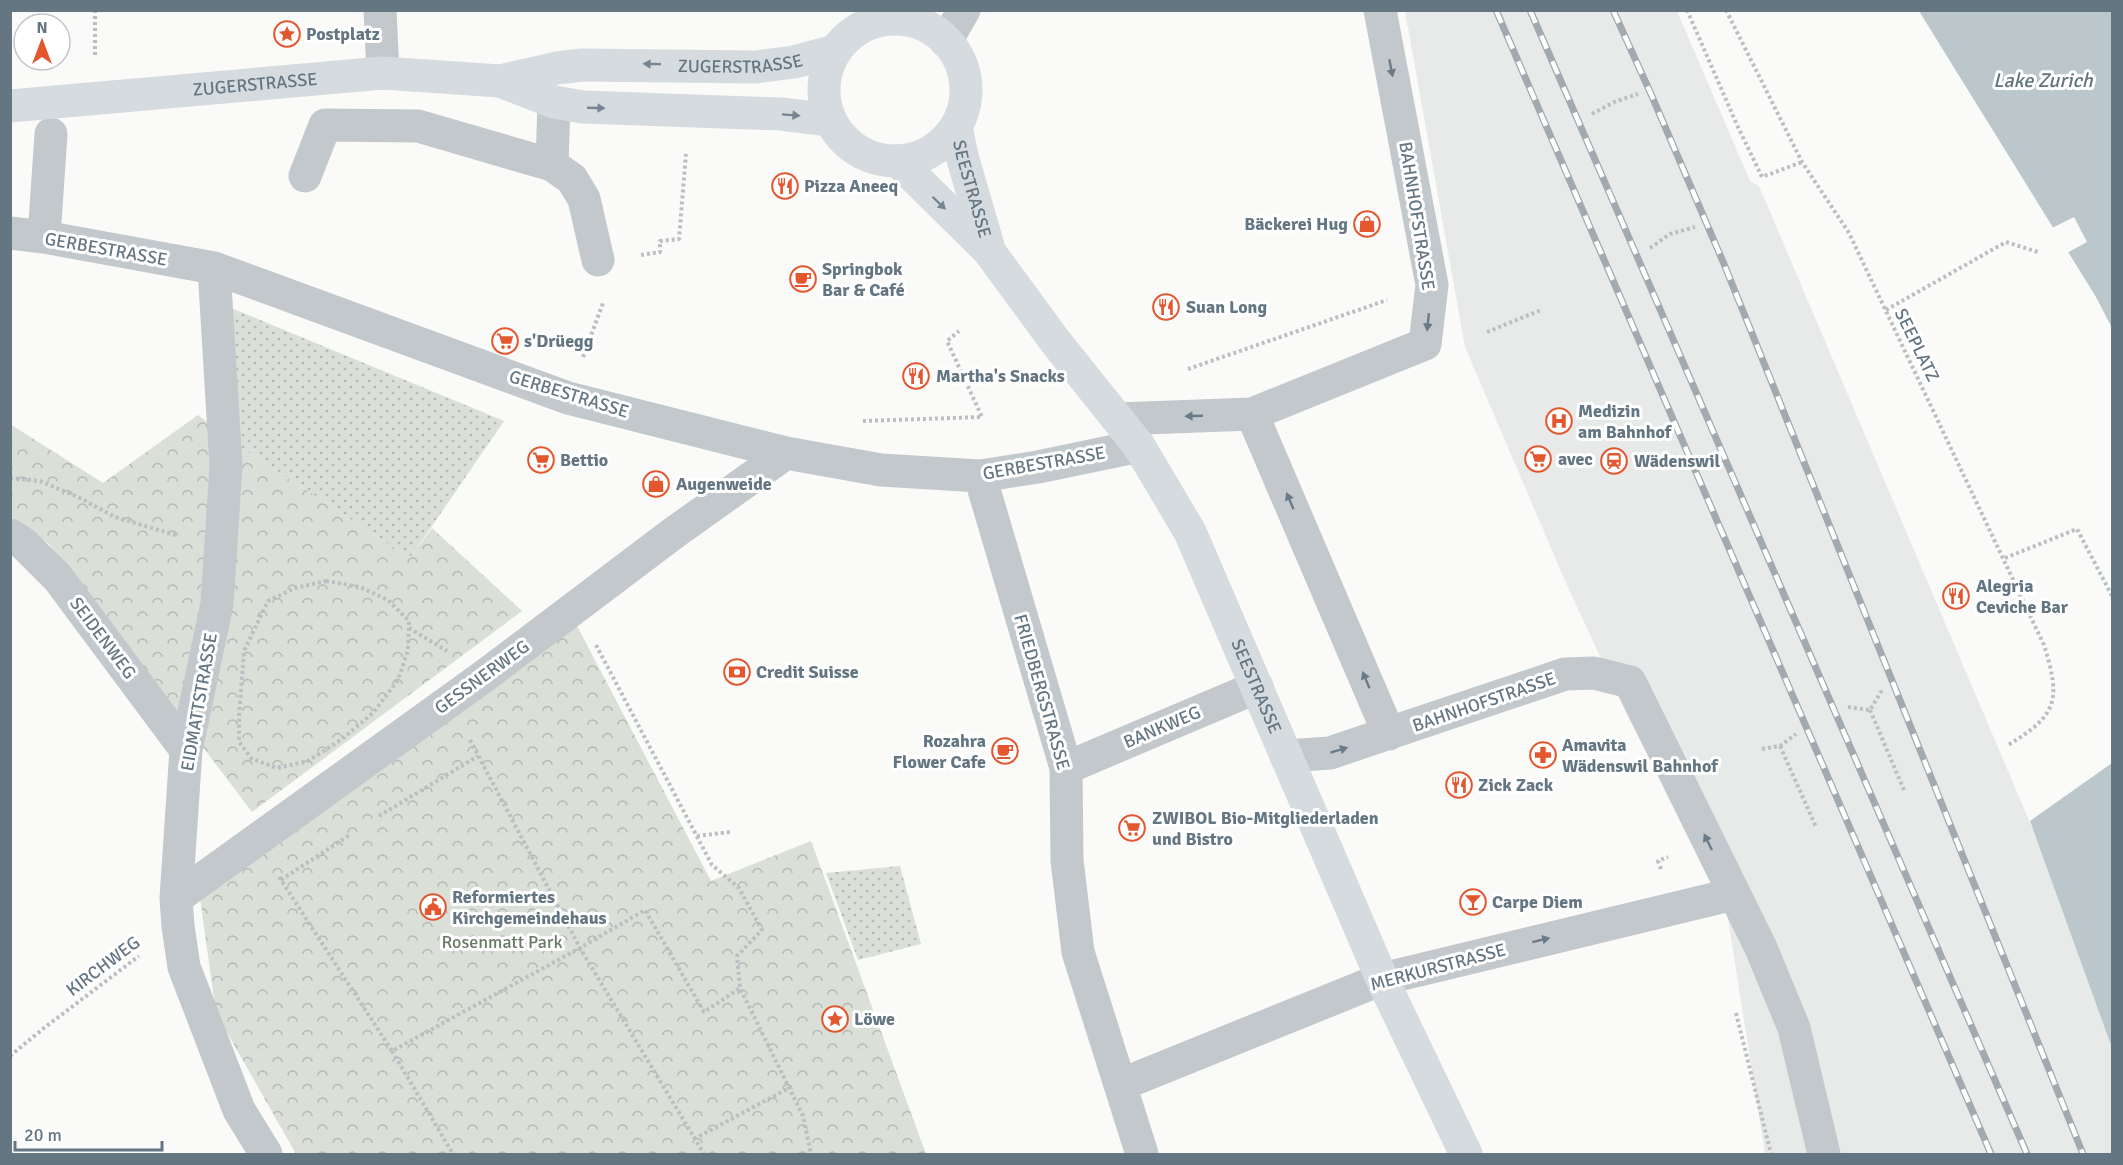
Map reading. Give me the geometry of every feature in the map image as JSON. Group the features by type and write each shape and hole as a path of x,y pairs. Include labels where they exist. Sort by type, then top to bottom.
{"main road":[{"path":"889,19 905,19 928,25 957,56 964,73 966,92 963,110 956,127 945,141 915,158 898,161 881,160 850,147 830,120 825,106 823,92 828,64 850,30 889,19"},
{"name":"ZUGERSTRASSE","path":"10,106 383,73 500,81 557,68 582,65 756,67 794,62 850,30"},
{"name":"ZUGERSTRASSE","path":"500,81 554,102 583,107 781,114 830,120"},
{"name":"SEESTRASSE","path":"956,127 989,251"},
{"name":"SEESTRASSE","path":"898,161 989,251 1055,341 1139,446 1190,532 1382,979 1466,1155"}],"street":[{"path":"380,10 383,73"},
{"path":"928,25 964,10"},
{"name":"BAHNHOFSTRASSE","path":"1118,419 1252,414 1425,344 1432,285 1380,10"},
{"path":"552,165 554,102"},
{"path":"305,176 325,125 418,126 552,165 572,179 584,199 598,260"},
{"path":"44,237 51,134"},
{"name":"GERBESTRASSE","path":"10,233 44,237 214,268 568,398 786,453 881,470 980,476 1038,467 1139,446"},
{"name":"EIDMATTSTRASSE","path":"214,268 226,466 218,604 186,750 177,912 184,967 238,1110 266,1155"},
{"name":"BAHNHOFSTRASSE","path":"1252,414 1389,734 1565,674 1594,673 1630,682 1761,948 1794,1028 1824,1155"},
{"name":"GESSNERWEG","path":"177,912 257,840 449,702 786,453"},
{"name":"FRIEDBERGSTRASSE","path":"980,476 1066,768 1067,860 1078,952 1142,1155"},
{"name":"SEIDENWEG","path":"10,535 24,544 58,578 186,750"},
{"name":"BANKWEG","path":"1066,768 1257,687"},
{"path":"1286,756 1330,753 1389,734"},
{"name":"MERKURSTRASSE","path":"1120,1085 1382,979 1734,894"}],"path":[{"path":"95,10 95,65"},
{"path":"1687,10 1762,177 1802,162"},
{"name":"SEEPLATZ","path":"1726,10 1802,162 1848,233 2044,645 2055,686 2053,700 2040,722 2031,731 2008,745"},
{"path":"1592,114 1614,102 1638,94"},
{"path":"640,255 660,252 660,241 679,239 686,146"},
{"path":"1650,248 1670,234 1695,227"},
{"path":"1886,310 2006,242 2038,252"},
{"path":"1188,369 1432,285"},
{"path":"1487,332 1541,310"},
{"path":"859,421 982,417 947,341 959,331"},
{"path":"10,478 40,482 80,498 115,517 221,548"},
{"path":"2004,558 2077,529 2112,596"},
{"path":"326,581 360,587 388,600 409,621 408,650 398,680 373,713 342,739 308,761 277,768 252,759 239,742 238,717 244,651 268,601 295,588 326,581"},
{"path":"576,607 712,865 739,888 762,930 736,956 740,988 803,1116 811,1155"},
{"path":"1870,710 1882,690"},
{"path":"449,702 580,948 704,1155"},
{"path":"1848,707 1870,710"},
{"path":"1870,710 1904,790"},
{"path":"1762,749 1780,746 1796,734"},
{"path":"1780,746 1816,827"},
{"path":"379,816 478,756"},
{"path":"697,836 730,832"},
{"path":"281,880 351,834"},
{"path":"257,840 392,1051 453,1155"},
{"path":"392,1051 645,910 704,1012 740,988"},
{"name":"KIRCHWEG","path":"10,1056 177,912"},
{"path":"1736,1013 1771,1155"},
{"path":"694,1139 789,1088"}],"shaded area":[{"path":"1405,11 1677,11 1750,181 1759,186 2040,846 2112,1048 2112,1154 1765,1154 1725,900 1629,719 1566,583 1465,347"}],"green space":[{"path":"231,308 504,421 410,558 237,445"},
{"path":"198,415 237,445 410,558 432,528 522,611 252,812 49,544 11,517 10,424 103,483"},
{"name":"Rosenmatt Park","path":"576,624 711,881 811,841 926,1154 296,1154 216,1013 200,898"},
{"path":"900,866 921,944 858,960 826,873"}],"water":[{"name":"Lake Zurich","path":"1919,11 2112,11 2112,328 2096,297"},
{"path":"2112,763 2112,1048 2030,821"}],"pier":[{"path":"2074,217 2087,242 2065,254 2050,229"}],"railway":[{"path":"1496,10 1991,1154"},
{"path":"1530,10 2027,1154"},
{"path":"1613,10 1724,264 2083,1154"}],"place":[{"name":"Postplatz","path":"287,34"},
{"name":"Pizza Aneeq","path":"785,186"},
{"name":"Bäckerei Hug","path":"1367,224"},
{"name":"Springbok Bar & Café","path":"803,279"},
{"name":"Suan Long","path":"1166,307"},
{"name":"s'Drüegg","path":"505,341"},
{"name":"Martha's Snacks","path":"916,376"},
{"name":"Medizin am Bahnhof","path":"1559,421"},
{"name":"avec","path":"1538,459"},
{"name":"Bettio","path":"541,460"},
{"name":"Wädenswil","path":"1614,461"},
{"name":"Augenweide","path":"656,484"},
{"name":"Alegria Ceviche Bar","path":"1956,596"},
{"name":"Credit Suisse","path":"737,672"},
{"name":"Rozahra Flower Cafe","path":"1005,751"},
{"name":"Amavita Wädenswil Bahnhof","path":"1543,755"},
{"name":"Zick Zack","path":"1459,785"},
{"name":"ZWIBOL Bio-Mitgliederladen und Bistro","path":"1132,828"},
{"name":"Carpe Diem","path":"1473,902"},
{"name":"Reformiertes Kirchgemeindehaus","path":"433,907"},
{"name":"Löwe","path":"835,1019"}]}
